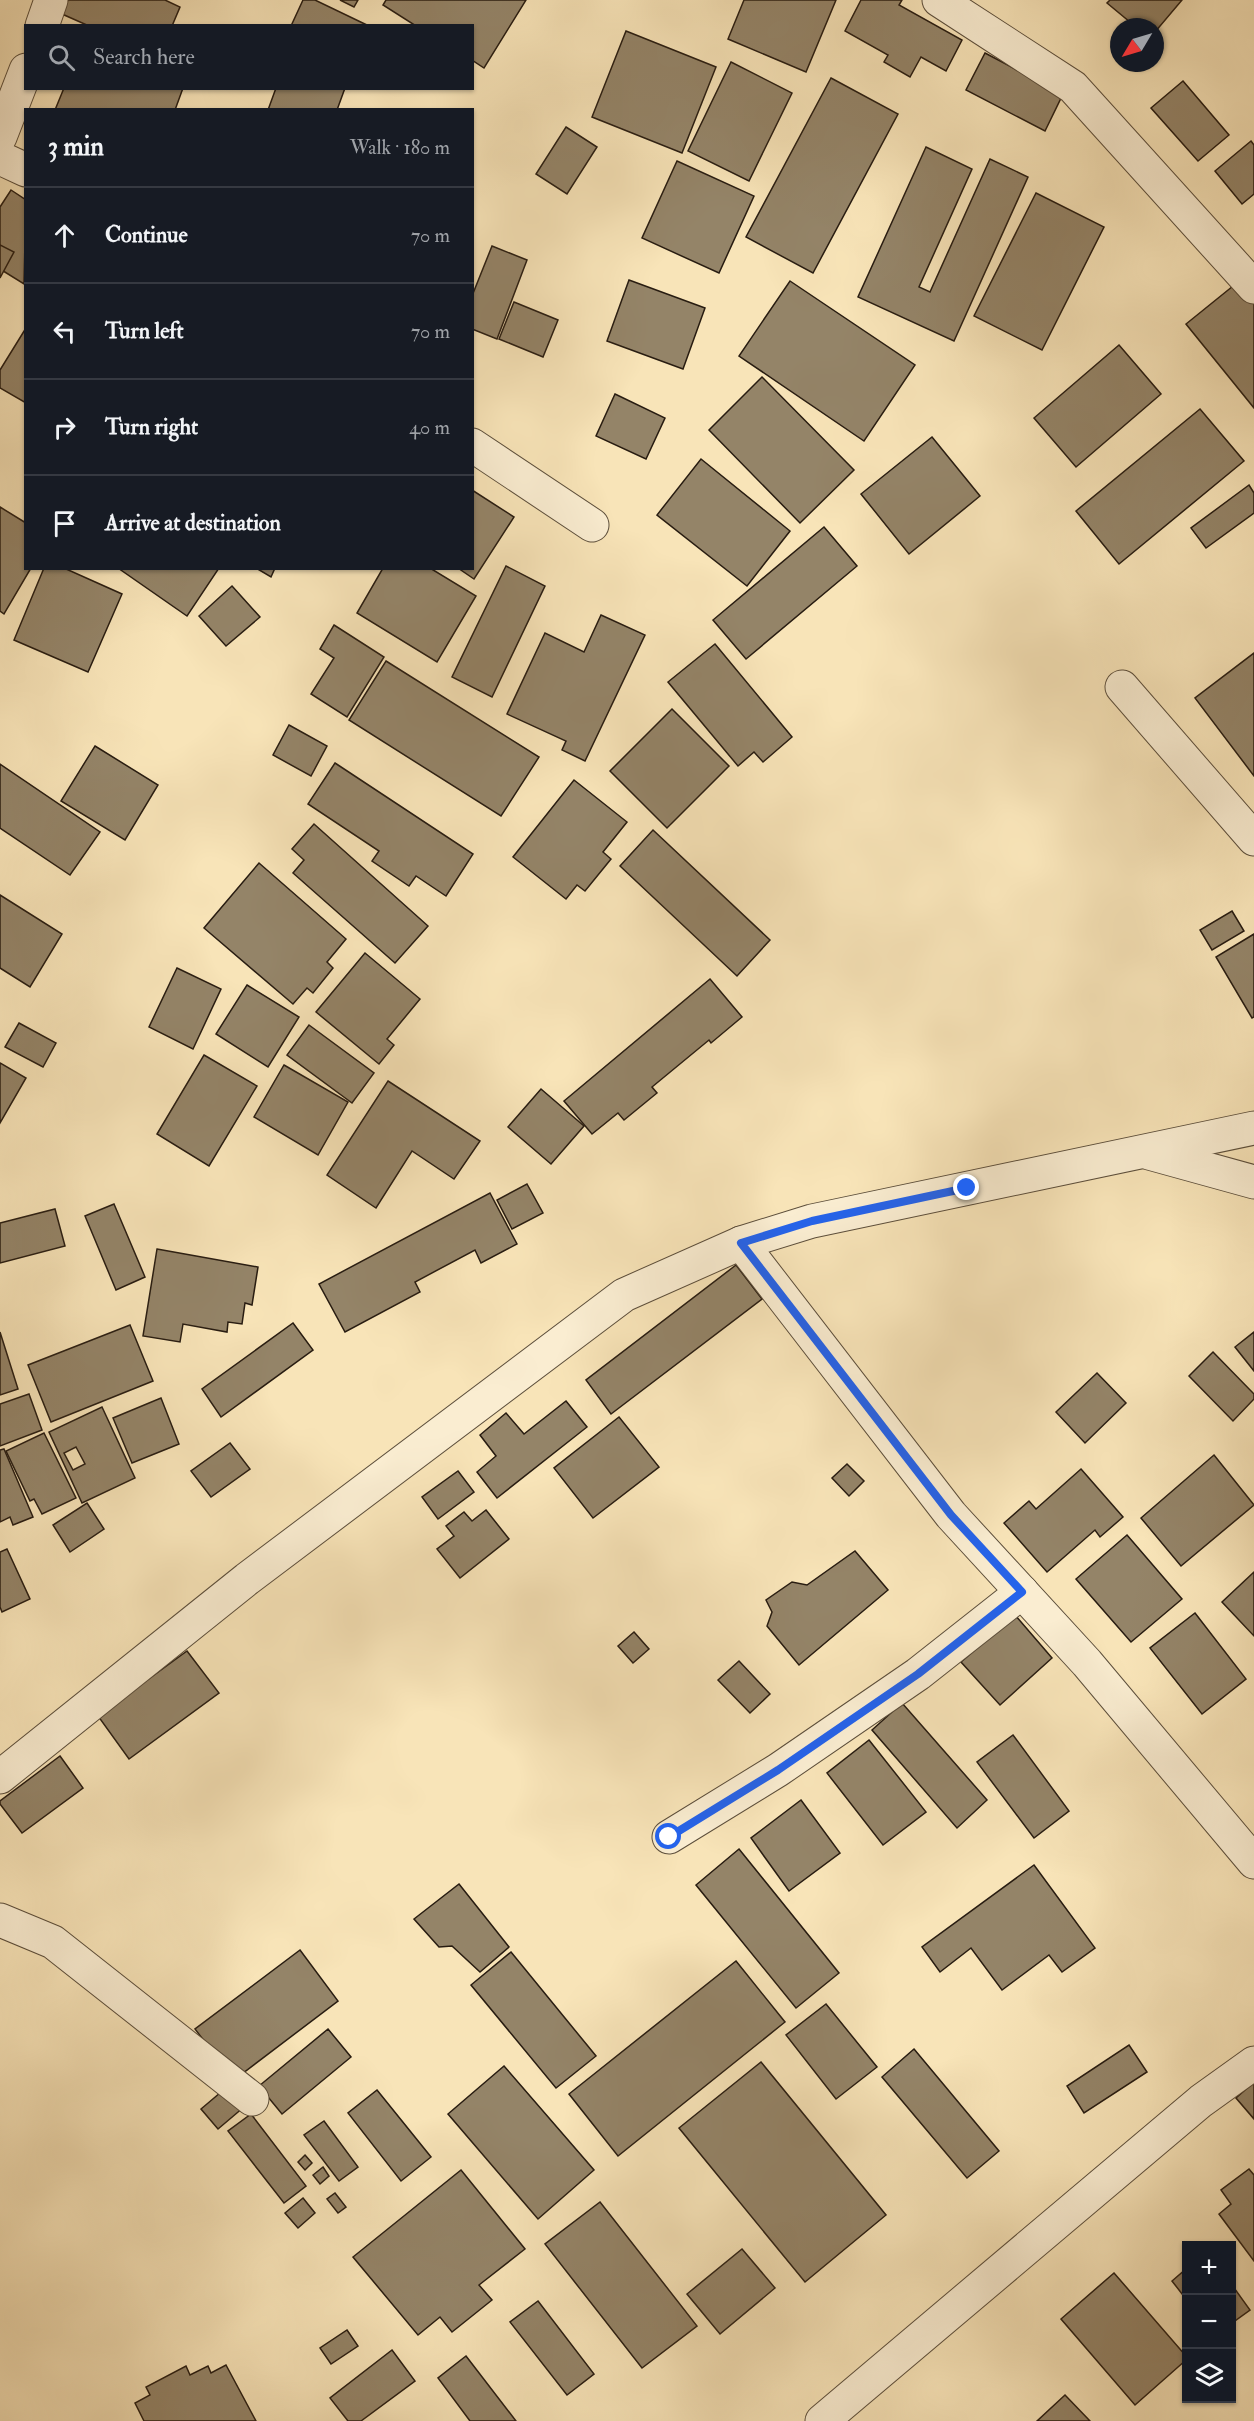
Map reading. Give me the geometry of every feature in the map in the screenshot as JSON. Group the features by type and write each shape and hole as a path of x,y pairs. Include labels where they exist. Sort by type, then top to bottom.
{"street":[{"path":"43,24 51,0"},
{"path":"939,0 1073,87 1254,286"},
{"path":"0,137 24,75"},
{"path":"0,158 24,169"},
{"path":"474,446 591,525"},
{"path":"1122,687 1254,839"},
{"path":"0,1777 247,1579 624,1295 741,1243 812,1221 1253,1131"},
{"path":"1144,1152 1254,1182"},
{"path":"741,1243 951,1515 1087,1663 1254,1862"},
{"path":"669,1837 778,1770 918,1674 1022,1592"},
{"path":"0,1920 53,1942 252,2099"},
{"path":"822,2421 1201,2101 1254,2063"}],"building":[{"path":"68,0 165,0 180,7 173,24 84,24 62,14"},
{"path":"303,0 315,0 365,24 292,24"},
{"path":"340,0 358,0 354,7"},
{"path":"386,0 526,0 484,68 474,61 474,24 413,24 383,5"},
{"path":"744,0 836,0 806,72 728,39"},
{"path":"861,0 902,0 899,5 962,40 946,71 921,57 910,77 884,62 888,55 845,31"},
{"path":"1110,0 1182,0 1164,21 1164,18 1125,18 1107,3"},
{"path":"626,31 716,67 682,153 592,117"},
{"path":"985,53 1063,94 1045,131 966,90"},
{"path":"731,62 792,93 749,181 688,151"},
{"path":"831,78 898,114 813,273 746,237"},
{"path":"1183,81 1229,135 1198,161 1151,108"},
{"path":"63,90 182,90 176,108 56,108"},
{"path":"275,90 344,90 338,108 269,108"},
{"path":"566,127 597,147 567,194 536,174"},
{"path":"1251,141 1254,145 1254,194 1242,204 1215,171"},
{"path":"926,147 972,169 919,287 930,292 990,159 1028,177 954,341 858,297"},
{"path":"677,161 754,196 719,273 642,238"},
{"path":"11,190 24,199 24,284 0,269 0,207"},
{"path":"1036,193 1104,227 1042,350 974,316"},
{"path":"0,245 14,252 0,278"},
{"path":"492,246 527,260 497,339 474,330 474,291"},
{"path":"629,280 705,308 683,369 607,341"},
{"path":"790,281 915,365 864,441 739,356"},
{"path":"1238,282 1254,302 1254,408 1186,324"},
{"path":"514,302 558,320 543,357 499,339"},
{"path":"24,331 24,402 0,388 0,370"},
{"path":"1119,345 1161,394 1076,467 1034,418"},
{"path":"762,377 854,470 800,523 709,430"},
{"path":"615,394 665,418 646,459 596,436"},
{"path":"1200,409 1244,461 1119,564 1076,511"},
{"path":"932,437 980,496 909,554 861,494"},
{"path":"701,459 790,531 747,586 657,515"},
{"path":"1249,485 1254,493 1254,513 1206,548 1191,528"},
{"path":"474,491 514,517 474,579 461,570 474,570"},
{"path":"0,507 24,522 24,570 30,570 4,614 0,611"},
{"path":"824,527 857,566 746,659 713,620"},
{"path":"506,566 545,586 492,697 452,677"},
{"path":"43,570 68,570 122,594 88,672 14,640"},
{"path":"121,570 218,570 187,616"},
{"path":"259,570 274,570 271,577"},
{"path":"382,570 433,570 476,596 437,662 357,613"},
{"path":"232,586 260,617 226,646 199,616"},
{"path":"601,615 645,635 585,761 562,750 566,741 507,714 545,633 584,652"},
{"path":"334,625 384,657 347,717 311,694 334,658 320,649"},
{"path":"715,644 792,737 763,762 754,752 738,766 668,682"},
{"path":"1254,653 1254,776 1195,698"},
{"path":"386,661 539,757 501,816 349,720"},
{"path":"672,709 729,766 667,828 610,771"},
{"path":"289,725 327,746 311,776 273,755"},
{"path":"95,746 158,785 125,840 61,801"},
{"path":"335,763 473,854 446,896 416,876 409,886 372,861 379,851 308,804"},
{"path":"0,764 100,832 70,875 0,828"},
{"path":"574,780 627,822 603,852 611,859 585,891 577,885 566,899 513,857"},
{"path":"314,824 428,926 395,963 293,873 304,860 292,849"},
{"path":"653,830 770,940 737,976 620,866"},
{"path":"259,863 346,939 327,962 333,968 313,993 307,988 293,1004 204,928"},
{"path":"0,895 62,934 30,987 0,968"},
{"path":"1232,911 1244,931 1212,950 1200,930"},
{"path":"1254,934 1254,1017 1252,1018 1216,957"},
{"path":"365,953 420,999 387,1039 394,1045 379,1064 316,1012"},
{"path":"177,968 221,989 193,1049 149,1027"},
{"path":"710,979 742,1017 711,1043 709,1040 652,1087 657,1093 624,1120 618,1113 592,1134 564,1101"},
{"path":"247,985 299,1017 268,1067 216,1034"},
{"path":"19,1023 56,1043 43,1067 5,1047"},
{"path":"309,1025 374,1073 352,1103 287,1055"},
{"path":"204,1055 257,1086 209,1166 157,1134"},
{"path":"0,1063 26,1078 0,1123"},
{"path":"284,1065 348,1102 318,1155 254,1117"},
{"path":"388,1081 480,1141 454,1179 412,1151 376,1208 327,1175"},
{"path":"541,1089 584,1126 551,1164 508,1127"},
{"path":"527,1184 543,1213 512,1229 497,1200"},
{"path":"490,1193 517,1244 481,1263 475,1250 415,1282 420,1292 345,1332 319,1284"},
{"path":"114,1204 145,1277 116,1290 85,1216"},
{"path":"55,1209 65,1246 0,1263 0,1223"},
{"path":"157,1249 258,1267 252,1305 245,1303 242,1324 228,1322 227,1332 183,1324 180,1342 143,1336"},
{"path":"736,1265 762,1299 611,1414 586,1380"},
{"path":"293,1323 313,1350 221,1417 202,1389"},
{"path":"130,1325 153,1381 51,1422 28,1365"},
{"path":"0,1332 18,1389 0,1395"},
{"path":"1254,1332 1254,1371 1235,1347"},
{"path":"1213,1352 1254,1394 1254,1399 1233,1421 1189,1376"},
{"path":"1097,1373 1126,1403 1085,1443 1056,1412"},
{"path":"29,1394 42,1430 0,1446 0,1404"},
{"path":"161,1398 179,1444 132,1463 113,1418"},
{"path":"566,1401 587,1427 497,1498 477,1472 496,1456 480,1435 506,1413 524,1434"},
{"path":"102,1407 135,1478 82,1503 49,1432","holes":["76,1447 85,1464 73,1470 64,1453"]},
{"path":"619,1417 659,1467 593,1518 554,1468"},
{"path":"44,1433 76,1498 42,1514 34,1499 30,1501 6,1451"},
{"path":"230,1443 250,1469 211,1497 191,1471"},
{"path":"4,1449 33,1517 13,1525 10,1517 0,1522 0,1450"},
{"path":"1214,1455 1254,1505 1181,1566 1141,1518"},
{"path":"847,1464 864,1481 849,1496 832,1478"},
{"path":"1081,1469 1123,1517 1100,1537 1095,1530 1047,1572 1004,1523 1029,1501 1036,1509"},
{"path":"458,1471 474,1492 438,1519 422,1497"},
{"path":"87,1503 104,1529 70,1552 53,1525"},
{"path":"486,1510 509,1539 460,1578 437,1549 454,1536 446,1526 464,1512 472,1521"},
{"path":"1127,1535 1182,1599 1131,1642 1076,1579"},
{"path":"7,1549 30,1599 2,1612 0,1607 0,1552"},
{"path":"855,1551 888,1590 799,1665 767,1626 772,1612 766,1600 792,1582 807,1585"},
{"path":"1254,1572 1254,1636 1222,1602"},
{"path":"1195,1613 1246,1679 1202,1714 1150,1648"},
{"path":"1015,1615 1052,1658 1000,1705 961,1662"},
{"path":"634,1632 649,1649 633,1663 618,1646"},
{"path":"187,1651 219,1693 129,1759 98,1716"},
{"path":"739,1661 770,1694 750,1713 718,1680"},
{"path":"902,1703 987,1800 957,1828 872,1730"},
{"path":"1013,1735 1069,1811 1034,1838 977,1762"},
{"path":"869,1740 926,1812 883,1845 827,1773"},
{"path":"60,1756 83,1788 22,1833 0,1801"},
{"path":"801,1800 840,1853 789,1891 751,1838"},
{"path":"739,1849 839,1973 796,2008 696,1885"},
{"path":"1034,1865 1095,1948 1062,1972 1049,1955 1002,1990 971,1948 940,1972 922,1947"},
{"path":"459,1884 509,1947 480,1972 452,1946 439,1947 414,1919"},
{"path":"300,1950 338,2001 234,2080 195,2029"},
{"path":"511,1952 596,2056 556,2088 471,1985"},
{"path":"736,1961 785,2022 618,2156 569,2094"},
{"path":"826,2004 877,2067 836,2099 786,2035"},
{"path":"328,2029 351,2057 282,2114 259,2086"},
{"path":"1129,2045 1147,2072 1084,2113 1067,2086"},
{"path":"914,2049 999,2151 967,2178 882,2077"},
{"path":"761,2062 886,2215 805,2282 679,2128"},
{"path":"504,2066 594,2170 538,2219 448,2114"},
{"path":"1254,2082 1254,2119 1236,2098"},
{"path":"227,2087 244,2107 218,2129 201,2109"},
{"path":"377,2090 431,2157 401,2181 348,2113"},
{"path":"251,2114 306,2186 284,2203 228,2131"},
{"path":"324,2121 358,2167 339,2181 304,2135"},
{"path":"305,2155 312,2163 305,2170 298,2162"},
{"path":"323,2167 329,2176 320,2184 313,2175"},
{"path":"1249,2169 1254,2175 1254,2261 1219,2214 1231,2204 1221,2190"},
{"path":"461,2170 525,2249 479,2285 492,2300 452,2332 440,2317 418,2335 353,2257"},
{"path":"335,2193 346,2207 338,2213 327,2199"},
{"path":"303,2198 315,2213 298,2228 285,2213"},
{"path":"600,2202 697,2326 642,2368 545,2244"},
{"path":"742,2249 775,2288 720,2334 687,2294"},
{"path":"1182,2272 1182,2294 1172,2281"},
{"path":"1114,2273 1182,2351 1182,2364 1135,2405 1061,2319"},
{"path":"1236,2291 1250,2310 1236,2320"},
{"path":"538,2301 594,2374 567,2395 510,2322"},
{"path":"347,2330 358,2346 331,2364 320,2348"},
{"path":"392,2350 415,2381 361,2421 348,2421 330,2398"},
{"path":"466,2356 516,2421 470,2421 438,2378"},
{"path":"226,2365 256,2421 144,2421 135,2403 150,2395 146,2387 186,2366 190,2375 208,2366 211,2373"},
{"path":"1065,2395 1090,2421 1037,2421"}],"route":[{"path":"669,1837 778,1770 918,1674 1022,1592 951,1515 810,1329 741,1243 812,1221 967,1188"}]}
